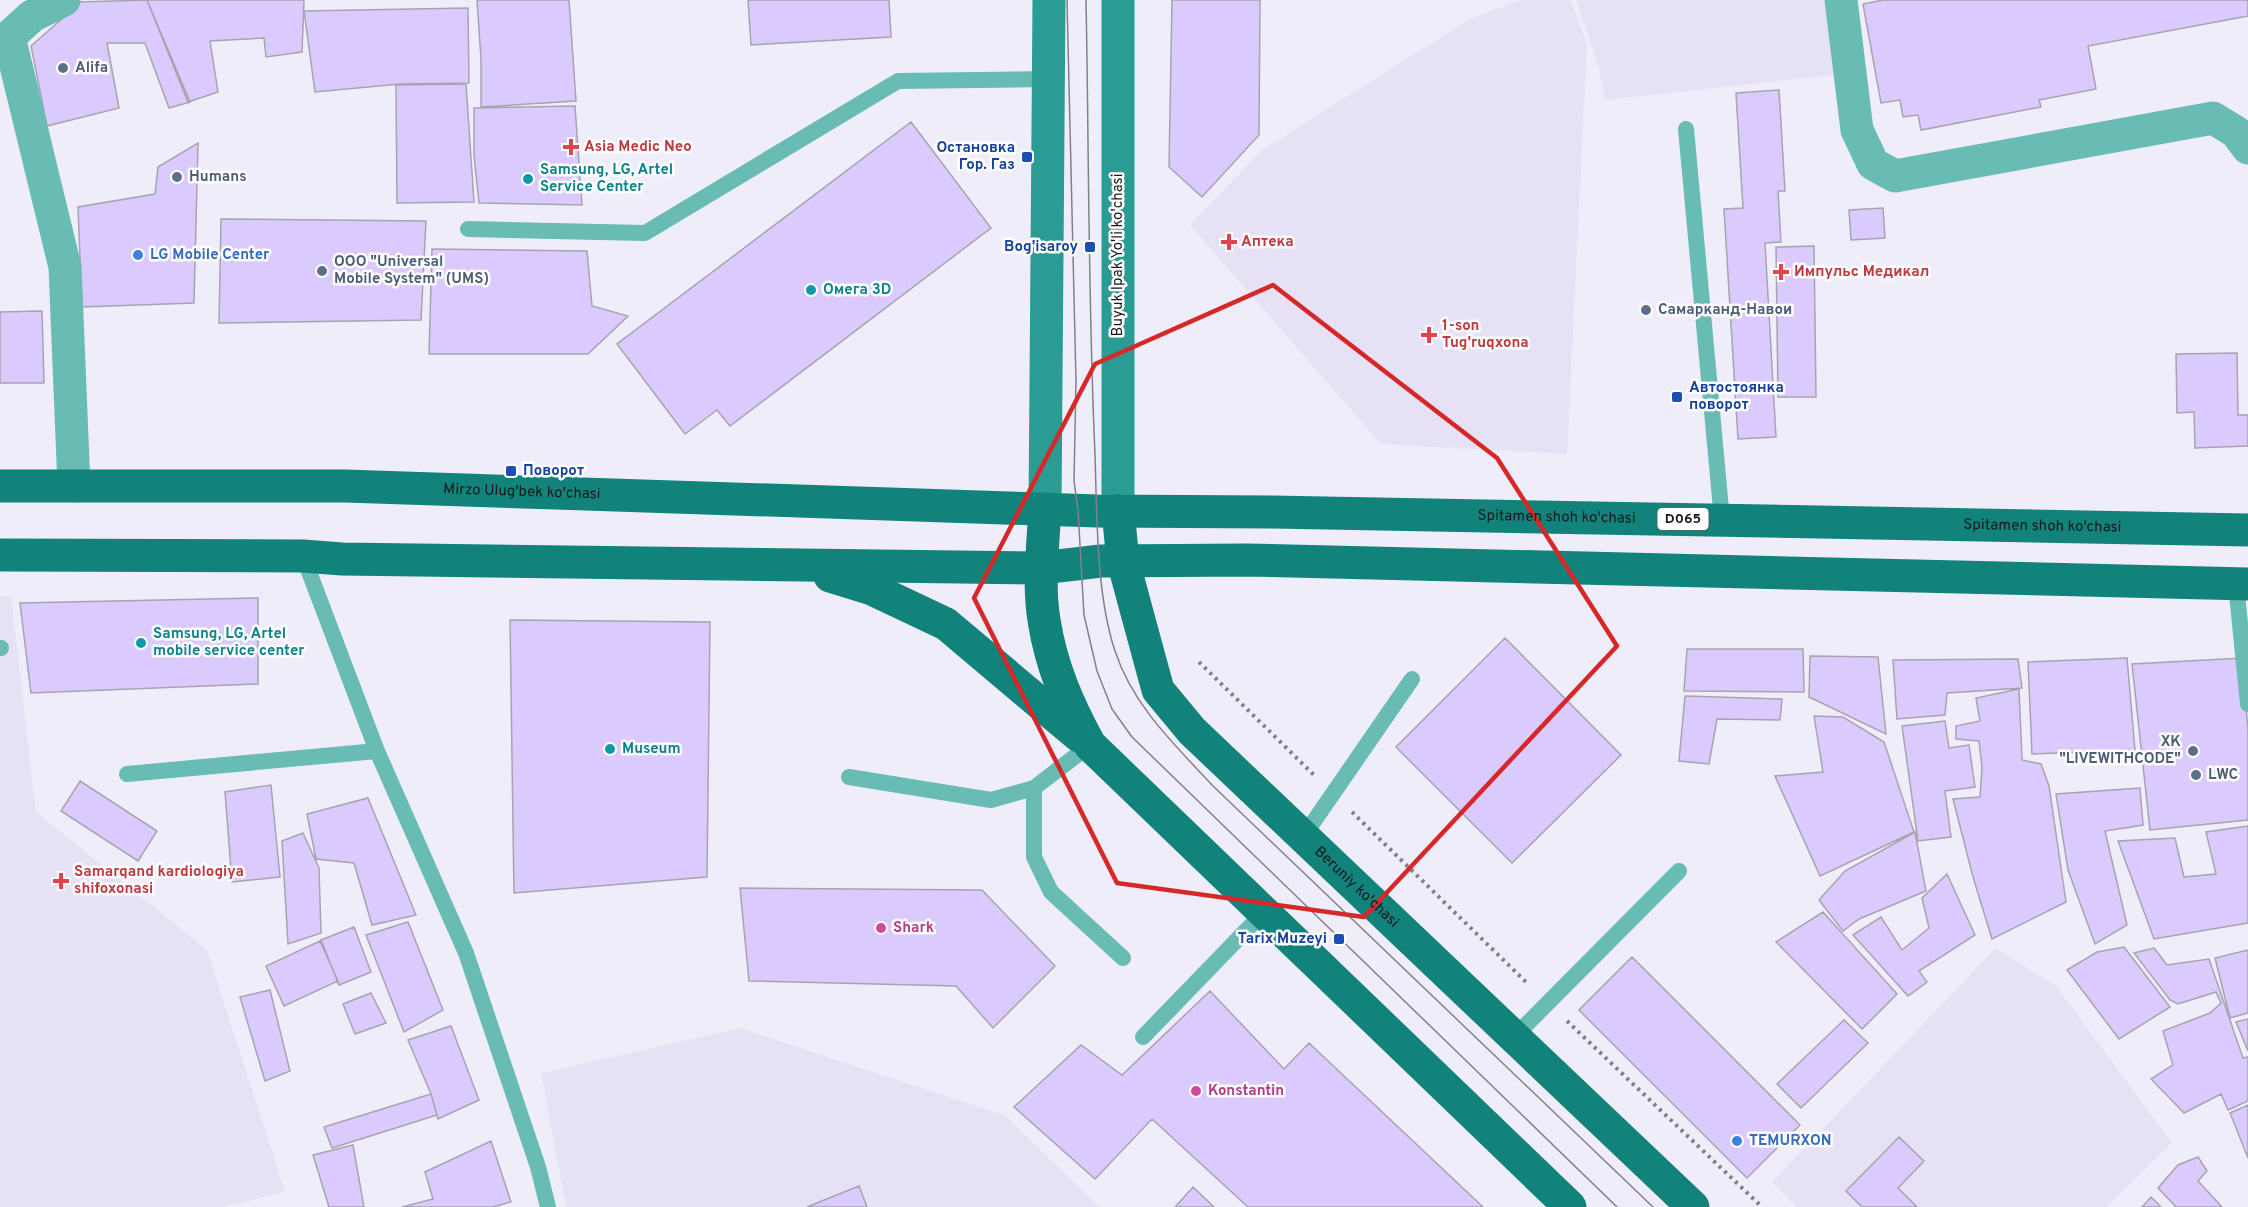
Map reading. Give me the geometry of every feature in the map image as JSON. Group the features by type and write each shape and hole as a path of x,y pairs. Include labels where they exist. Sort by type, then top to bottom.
{"main road":[{"path":"1049,0 1045,509 1041,568 1043,619 1053,660 1068,705 1090,745"},
{"name":"Buyuk Ipak Yo'li ko'chasi","path":"1118,0 1118,511"},
{"name":"Mirzo Ulug'bek ko'chasi","path":"0,486 345,486 1118,511"},
{"name":"Spitamen shoh ko'chasi","path":"1118,511 2248,531"},
{"name":"Beruniy ko'chasi","path":"1118,511 1123,561 1158,690 1192,731 1693,1207"},
{"path":"0,555 303,556 342,559 1041,568 1101,561 1248,560 2242,584"},
{"path":"797,565 872,589 946,624 1090,745 1570,1207"}],"street":[{"path":"64,0 32,16 9,36 66,267 74,486"},
{"path":"1841,0 1857,130 1873,164 1895,176 2214,118 2236,132 2248,148"}],"lane":[{"path":"468,229 645,233 898,81 1050,79"},
{"path":"1686,129 1722,520"},
{"path":"303,556 377,751 466,953 538,1167 548,1207"},
{"path":"2242,584 2248,704"},
{"path":"1303,837 1412,679"},
{"path":"849,777 991,800 1034,788 1090,745"},
{"path":"127,774 377,751"},
{"path":"1034,788 1034,857 1051,892 1123,958"},
{"path":"1514,1038 1679,872"},
{"path":"1143,1037 1263,913"}],"path":[{"path":"1199,662 1548,1004 1762,1207"}],"highlighted area":[{"path":"1273,285 1497,458 1617,646 1364,917 1117,883 974,598 1095,364"}],"shaded area":[{"name":"1-son Tug'ruqxona","path":"1521,0 1570,0 1587,43 1567,454 1381,444 1190,225 1262,150 1470,19"},
{"path":"1576,0 1824,0 1834,75 1605,100 1599,68"},
{"name":"Samarqand kardiologiya shifoxonasi","path":"11,596 36,812 207,950 285,1192 222,1207 0,1207 0,597"},
{"path":"1996,948 2056,986 2172,1143 2106,1207 1797,1207 1772,1182"},
{"path":"740,1028 1006,1116 1099,1207 566,1207 541,1073"}],"building":[{"path":"147,0 304,0 302,52 266,57 264,38 210,41 218,92 188,102"},
{"path":"147,0 190,102 169,108 145,43 107,43 119,108 47,126 31,46 78,2"},
{"path":"477,0 569,0 576,101 481,107"},
{"path":"748,0 889,0 891,37 751,45"},
{"path":"1172,0 1260,0 1259,135 1202,197 1169,167"},
{"path":"1883,0 2248,0 2248,16 2088,46 2096,89 2039,100 2041,107 1921,130 1918,115 1903,117 1900,100 1881,103 1863,4"},
{"path":"468,8 469,83 400,84 315,92 304,11"},
{"path":"466,84 474,202 397,203 396,85"},
{"path":"1779,90 1785,191 1778,191 1781,242 1765,243 1776,437 1738,439 1724,209 1743,208 1736,93"},
{"name":"Samsung, LG, Artel Service Center","path":"575,106 582,205 479,203 474,155 474,108"},
{"path":"911,122 991,228 730,426 717,410 685,434 617,344"},
{"name":"LG Mobile Center","path":"198,143 194,303 82,307 78,207 155,194 158,167"},
{"path":"1883,208 1885,238 1851,240 1849,210"},
{"name":"ООО \"Universal Mobile System\" (UMS)","path":"221,219 426,221 421,320 219,323"},
{"path":"1814,246 1816,397 1778,397 1776,247"},
{"path":"432,249 587,251 592,306 628,316 588,354 429,354"},
{"path":"42,311 44,383 0,383 0,312"},
{"path":"2237,353 2238,415 2248,415 2248,446 2195,448 2194,412 2177,413 2176,354"},
{"name":"Samsung, LG, Artel mobile service center","path":"258,598 258,684 31,693 20,603"},
{"name":"Museum","path":"510,620 710,622 707,877 514,893"},
{"path":"1505,638 1621,755 1512,863 1396,747"},
{"path":"1687,649 1803,649 1804,692 1684,691"},
{"path":"1810,656 1878,657 1886,734 1809,697"},
{"path":"2127,658 2135,750 2032,754 2028,662"},
{"name":"LWC","path":"2242,658 2248,730 2248,820 2150,830 2132,664"},
{"path":"2018,659 2022,688 1947,693 1945,715 1897,719 1893,660"},
{"path":"2019,689 2022,760 2041,764 2049,786 2066,902 1992,939 1953,799 1980,797 1982,768 1979,741 1956,739 1956,726 1980,721 1976,698"},
{"path":"1685,696 1782,699 1780,720 1717,719 1709,764 1679,761"},
{"path":"1814,716 1843,717 1884,742 1914,832 1820,876 1775,776 1823,772"},
{"path":"1945,721 1949,748 1969,745 1975,787 1945,791 1951,837 1918,841 1902,726"},
{"path":"80,781 157,831 138,861 61,811"},
{"path":"271,785 280,877 232,882 225,792"},
{"path":"2140,788 2143,825 2105,831 2127,925 2095,944 2068,870 2056,794"},
{"path":"368,798 416,915 372,925 354,863 316,859 307,814"},
{"path":"2248,826 2248,923 2154,939 2118,841 2175,838 2184,877 2216,874 2206,832"},
{"path":"1915,832 1926,891 1859,919 1843,931 1819,900 1845,871"},
{"path":"303,833 319,868 321,933 288,944 282,841"},
{"path":"1947,874 1975,935 1919,971 1927,982 1908,996 1853,935 1881,917 1902,950 1929,928 1922,898"},
{"name":"Shark","path":"740,888 982,890 1055,966 993,1028 956,986 749,981"},
{"path":"1823,912 1897,994 1862,1029 1776,942"},
{"path":"408,922 443,1010 404,1032 366,935"},
{"path":"354,927 371,972 339,985 321,940"},
{"path":"320,941 338,981 284,1006 266,966"},
{"path":"2124,947 2170,1007 2119,1039 2067,970 2097,952"},
{"path":"2154,948 2167,965 2209,959 2243,1058 2248,1057 2248,1101 2228,1110 2221,1094 2184,1113 2151,1079 2173,1065 2163,1031 2210,1013 2221,1003 2216,992 2178,1004 2170,1000 2134,953"},
{"path":"2248,950 2248,1013 2230,1018 2215,958"},
{"path":"1632,957 1800,1125 1747,1178 1579,1010"},
{"path":"270,990 290,1071 265,1081 240,997"},
{"name":"Konstantin","path":"1210,991 1284,1069 1309,1043 1483,1207 1248,1207 1152,1119 1095,1179 1014,1107 1081,1045 1122,1075"},
{"path":"371,993 386,1023 355,1034 343,1004"},
{"path":"2248,1019 2248,1051 2236,1022"},
{"path":"1844,1020 1868,1043 1801,1108 1777,1084"},
{"path":"451,1026 479,1100 438,1119 431,1094 408,1040"},
{"path":"431,1094 437,1115 332,1148 324,1127"},
{"path":"2248,1105 2248,1158 2230,1113"},
{"path":"1899,1137 1924,1161 1898,1188 1917,1207 1862,1207 1846,1191"},
{"path":"491,1141 511,1202 493,1207 402,1207 433,1199 425,1172"},
{"path":"353,1145 364,1207 329,1207 313,1155"},
{"path":"2198,1157 2207,1171 2198,1181 2222,1207 2176,1207 2158,1188 2178,1165"},
{"path":"859,1186 867,1207 807,1207"},
{"path":"1193,1187 1214,1207 1175,1207"},
{"path":"2151,1197 2161,1207 2142,1207"}],"tram line":[{"path":"1067,0 1076,381 1074,481 1078,510 1084,615 1097,671 1112,709 1132,737 1617,1207"},
{"path":"1086,0 1091,341 1097,528 1104,605 1115,651 1123,671 1133,690 1157,724 1213,786 1653,1207"}],"place":[{"name":"Alifa","path":"63,68"},
{"name":"Asia Medic Neo","path":"571,147"},
{"name":"Остановка Гор. Газ","path":"1027,157"},
{"name":"Humans","path":"177,177"},
{"name":"Samsung, LG, Artel Service Center","path":"528,179"},
{"name":"Аптека","path":"1229,242"},
{"name":"Bog'isaroy","path":"1090,247"},
{"name":"LG Mobile Center","path":"138,255"},
{"name":"ООО \"Universal Mobile System\" (UMS)","path":"322,271"},
{"name":"Импульс Медикал","path":"1781,272"},
{"name":"Омега 3D","path":"811,290"},
{"name":"Самарканд-Навои","path":"1646,310"},
{"name":"1-son Tug'ruqxona","path":"1429,335"},
{"name":"Автостоянка поворот","path":"1677,397"},
{"name":"Поворот","path":"511,471"},
{"name":"Samsung, LG, Artel mobile service center","path":"141,643"},
{"name":"Museum","path":"610,749"},
{"name":"XK \"LIVEWITHCODE\"","path":"2193,751"},
{"name":"LWC","path":"2196,775"},
{"name":"Samarqand kardiologiya shifoxonasi","path":"61,881"},
{"name":"Shark","path":"881,928"},
{"name":"Tarix Muzeyi","path":"1339,939"},
{"name":"Konstantin","path":"1196,1091"},
{"name":"TEMURXON","path":"1737,1141"}]}
